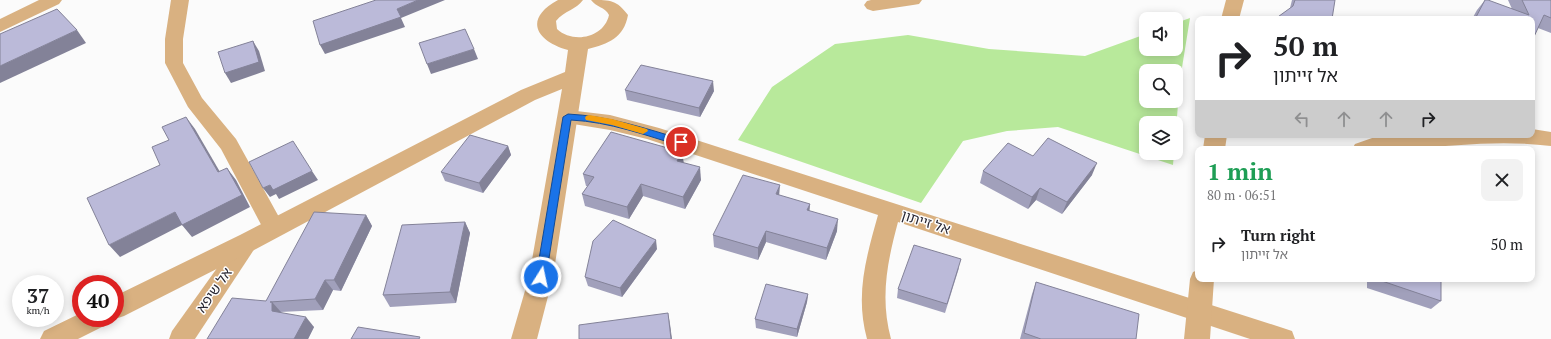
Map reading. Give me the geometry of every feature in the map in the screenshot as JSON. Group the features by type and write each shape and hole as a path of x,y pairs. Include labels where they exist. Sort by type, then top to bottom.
{"street":[{"path":"0,26 53,0"},
{"path":"180,0 174,39 174,63 195,102 229,144 274,228"},
{"path":"873,5 913,0"},
{"path":"1231,16 1235,0"},
{"path":"566,1 549,15 546,22 547,29 551,35 558,40 579,44 602,39 616,26 619,19 618,12 612,2"},
{"path":"524,339 541,277 579,44"},
{"path":"124,304 248,242 528,94 575,75"},
{"name":"אל זייתון","path":"568,117 591,118 652,133 1282,339"},
{"path":"1535,136 1551,139"},
{"path":"1372,146 1452,138"},
{"path":"878,339 874,325 873,293 876,265 890,210"},
{"name":"אל שיפא","path":"181,339 248,242"},
{"path":"1197,339 1202,282"},
{"path":"53,339 77,327"}],"green space":[{"path":"1190,18 1183,64 1139,64 1139,108 1178,108 1177,116 1139,116 1139,154 1058,127 1007,131 963,141 921,203 738,140 772,87 835,44 908,35 989,49 1085,56 1139,37 1139,56 1183,56 1183,20"},
{"path":"1158,160 1173,160 1173,165"}],"building":[{"path":"376,0 418,0 397,9 401,17 320,45 313,21"},
{"path":"1295,0 1335,0 1332,16 1279,16 1293,6"},
{"path":"1485,0 1529,15 1522,0 1551,0 1551,18 1544,15 1535,34 1535,16 1477,16"},
{"path":"57,9 77,30 0,66 0,34"},
{"path":"465,29 474,49 427,64 419,43"},
{"path":"253,41 259,62 225,73 218,52"},
{"path":"641,65 713,81 699,108 625,90"},
{"path":"186,117 218,172 227,168 242,195 182,225 175,212 109,245 87,198 160,165 152,147 169,140 162,127"},
{"path":"611,132 682,152 677,161 700,167 683,197 641,184 627,207 582,194 594,177 583,174"},
{"path":"470,135 508,146 479,183 441,172"},
{"path":"1048,138 1097,163 1067,202 1040,188 1032,197 983,171 1008,143 1033,156"},
{"path":"293,141 312,171 273,190 270,185 263,188 249,162"},
{"path":"743,175 780,185 776,194 810,204 807,210 838,219 827,248 766,231 758,248 713,235"},
{"path":"314,212 366,215 334,280 325,280 315,299 270,302 272,302 272,311 306,317 294,339 207,339 232,298 266,301"},
{"path":"613,220 656,240 620,288 585,277 593,241"},
{"path":"465,222 450,292 383,295 402,225"},
{"path":"914,245 961,259 947,304 898,289"},
{"path":"1036,282 1139,314 1136,339 1041,339 1024,333"},
{"path":"1385,282 1441,282 1441,301"},
{"path":"766,284 808,294 797,329 755,319"},
{"path":"668,313 671,339 579,339 579,325"},
{"path":"358,327 420,337 419,339 351,339"}],"slow traffic":[{"path":"589,118 612,122 643,131"}],"route":[{"path":"541,277 568,117 591,118 612,122 681,142"}]}
